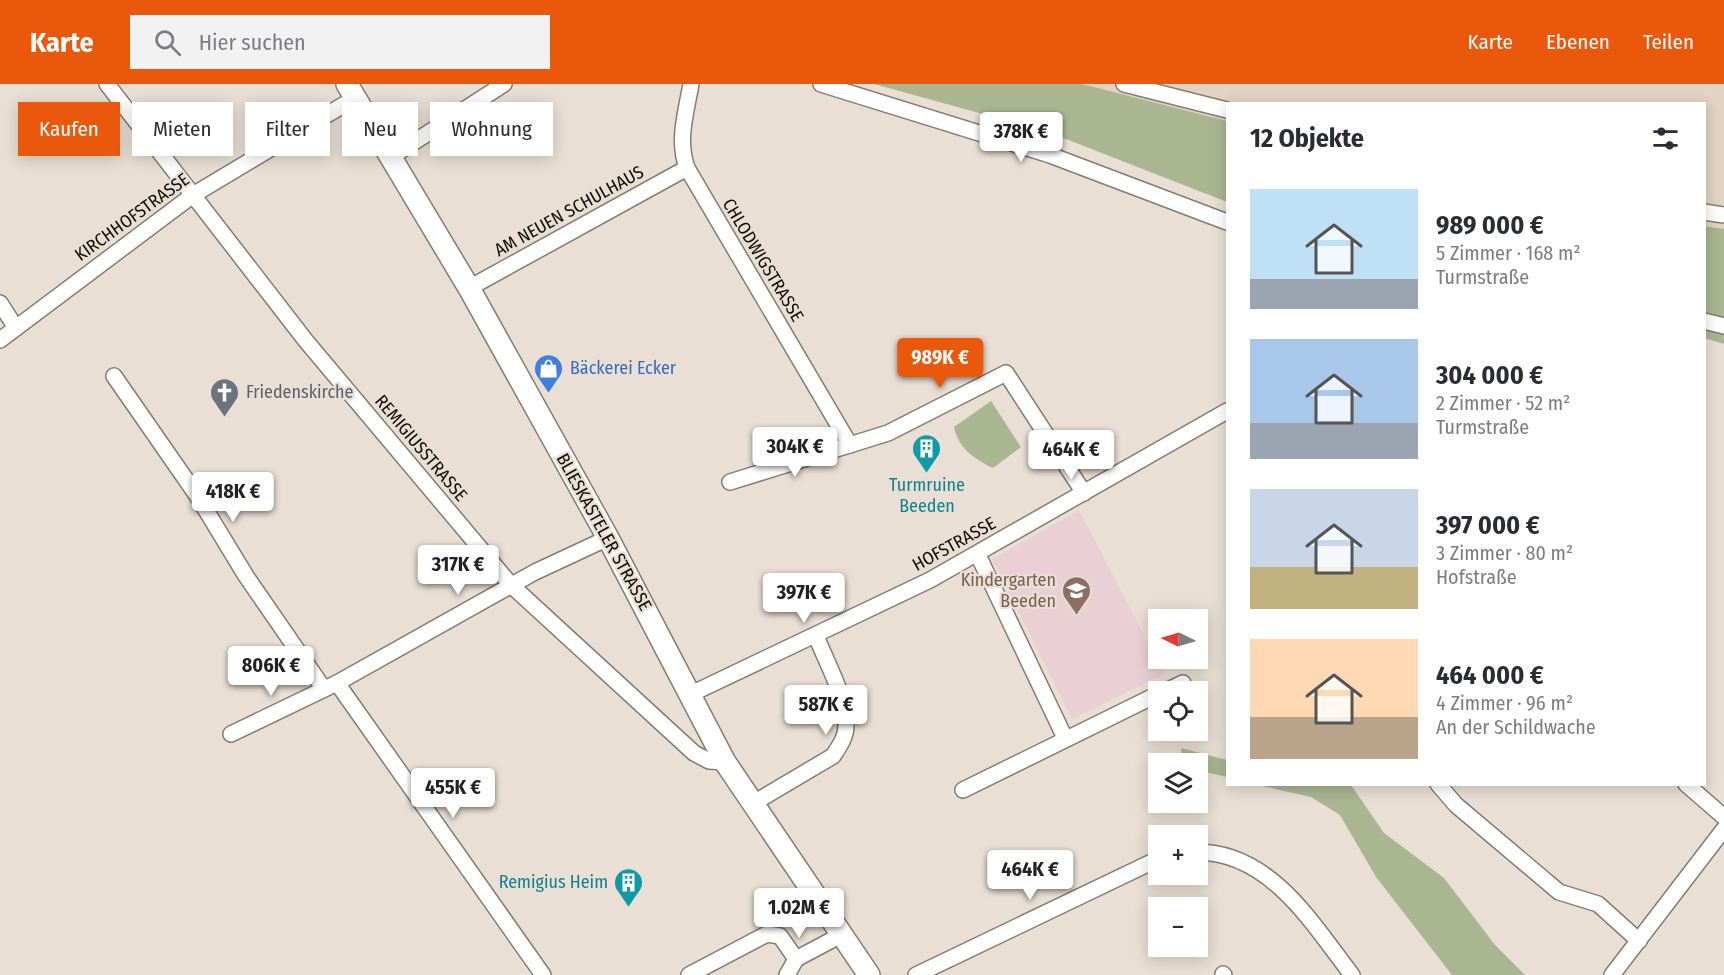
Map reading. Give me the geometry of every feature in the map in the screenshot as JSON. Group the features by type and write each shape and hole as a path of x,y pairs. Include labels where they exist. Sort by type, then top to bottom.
{"street":[{"name":"REMIGIUSSTRASSE","path":"107,84 306,341 511,585 694,753 709,761 725,762"},
{"path":"391,157 504,84"},
{"name":"CHLODWIGSTRASSE","path":"691,84 681,152 687,168 850,445"},
{"path":"821,84 1050,154 1226,222"},
{"path":"1124,84 1226,110"},
{"name":"KIRCHHOFSTRASSE","path":"0,340 193,195 351,91"},
{"name":"BLIESKASTELER STRASSE","path":"351,91 468,288 608,538 725,762 869,975"},
{"name":"AM NEUEN SCHULHAUS","path":"468,288 687,168"},
{"path":"1706,212 1724,215"},
{"path":"0,303 16,327"},
{"path":"1706,322 1724,326"},
{"path":"730,482 888,433 1006,373 1084,493"},
{"path":"114,376 198,497 246,576 543,975"},
{"name":"HOFSTRASSE","path":"691,694 816,636 978,555 1226,412"},
{"path":"231,734 330,686 511,585 608,538"},
{"path":"978,555 1065,738"},
{"path":"752,804 833,756 840,746 846,728 845,711 816,636"},
{"path":"963,790 1148,699"},
{"path":"1440,786 1456,805 1559,892 1598,904 1639,941"},
{"path":"1688,786 1724,817"},
{"path":"1612,975 1724,829"},
{"path":"1208,854 1233,858 1254,867 1273,880 1352,975"},
{"path":"916,975 1148,863"},
{"path":"689,975 767,934 780,936 796,959"},
{"path":"787,975 796,959 842,935"}],"shaded area":[{"path":"1082,84 1724,84 1724,229 1706,226 1706,102 1226,102 1226,121"},
{"name":"Kindergarten Beeden","path":"1079,510 1148,643 1148,669 1161,669 1164,674 1072,719 992,559"}],"green space":[{"path":"874,84 1082,84 1226,121 1226,202 1048,132"},
{"path":"1706,226 1724,229 1724,344 1706,339"},
{"path":"991,401 1021,447 993,468 963,447 954,427"},
{"path":"1181,748 1200,753 1182,753"},
{"path":"1208,755 1226,760 1226,777 1208,773"},
{"path":"1262,786 1352,786 1384,833 1444,878 1495,945 1525,975 1452,975 1376,877 1340,815 1311,797"}],"place":[{"name":"Bäckerei Ecker","path":"549,394"},
{"name":"Friedenskirche","path":"225,418"},
{"name":"Turmruine Beeden","path":"927,474"},
{"name":"Kindergarten Beeden","path":"1077,616"},
{"name":"Remigius Heim","path":"629,908"}]}
